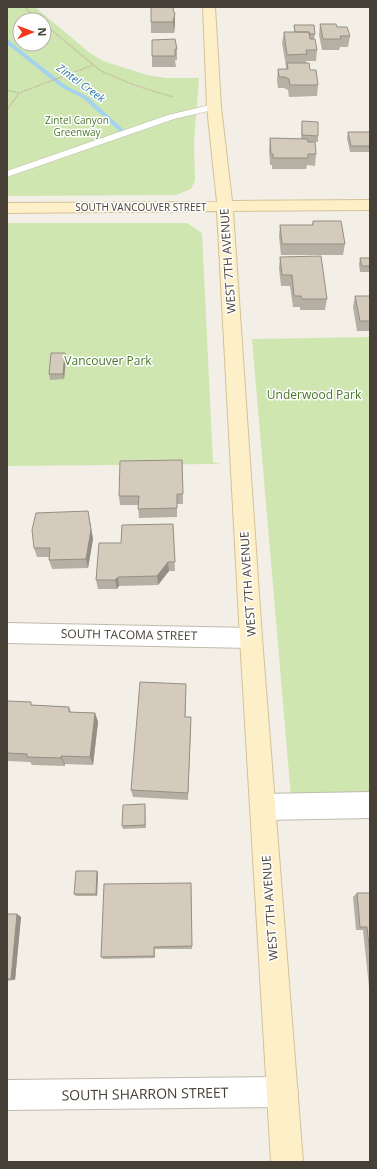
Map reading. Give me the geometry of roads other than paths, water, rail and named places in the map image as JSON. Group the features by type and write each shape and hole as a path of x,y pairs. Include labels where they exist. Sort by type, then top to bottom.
{"street":[{"name":"WEST 7TH AVENUE","path":"209,7 214,105 225,207 251,638 287,1162"},
{"name":"SOUTH VANCOUVER STREET","path":"7,208 370,205"},
{"name":"SOUTH TACOMA STREET","path":"7,632 251,638"},
{"path":"263,807 370,805"},
{"name":"SOUTH SHARRON STREET","path":"7,1095 283,1092"}],"lane":[{"path":"7,174 171,117 214,105"}],"waterway":[{"name":"Zintel Creek","path":"7,41 63,86 86,98 121,130"}],"park label":[{"name":"Zintel Canyon Greenway","path":"77,126"},
{"name":"Vancouver Park","path":"108,361"},
{"name":"Underwood Park","path":"314,395"}]}
